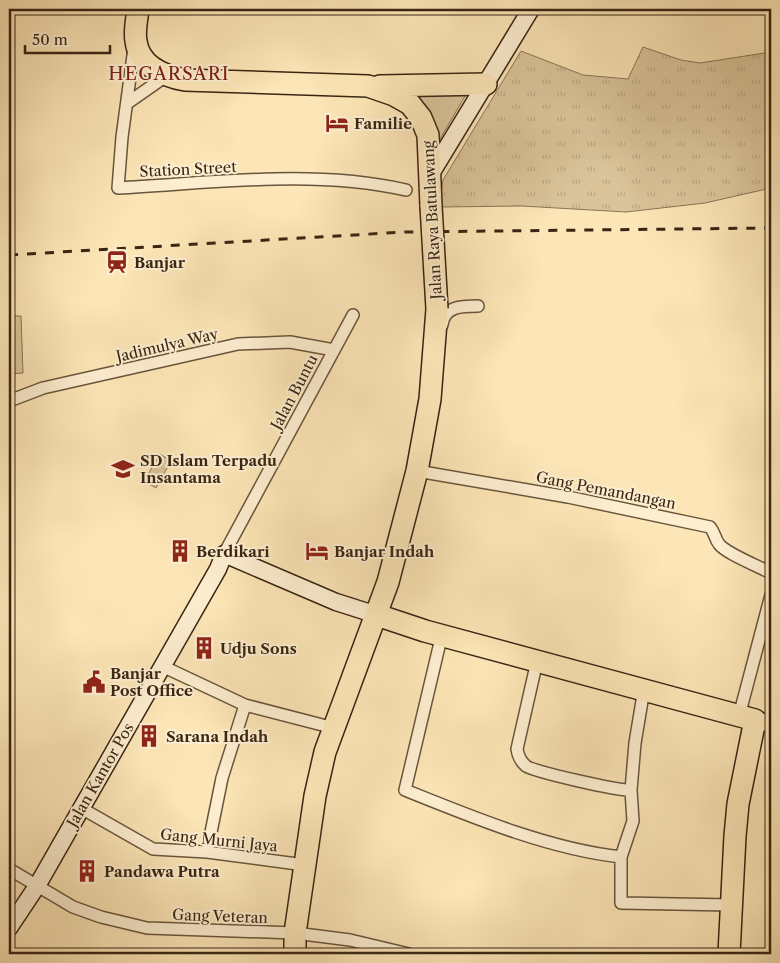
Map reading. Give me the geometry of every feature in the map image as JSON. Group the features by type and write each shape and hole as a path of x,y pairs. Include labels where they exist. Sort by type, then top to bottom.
{"highway":[{"path":"136,42 138,9"},
{"name":"Jalan Raya Batulawang","path":"136,42 147,63 166,76 185,80 368,86 410,104 422,118 428,135 437,309 430,399 418,468 388,582 325,752 315,796 296,933 295,954"},
{"path":"368,86 486,84"},
{"path":"377,615 755,720 738,804 729,954"}],"street":[{"path":"429,177 531,9"},
{"name":"Station Street","path":"136,42 122,137 118,188 243,181 322,180 365,182 406,190"},
{"path":"128,102 166,76"},
{"path":"418,468 431,434 437,400 444,316 453,308 478,306"},
{"name":"Jalan Buntu","path":"224,554 353,315"},
{"name":"Jadimulya Way","path":"9,400 43,388 238,344 290,342 334,350"},
{"name":"Gang Pemandangan","path":"418,468 710,527 716,534 719,544 726,550 771,573"},
{"path":"224,554 336,602 377,615"},
{"name":"Jalan Kantor Pos","path":"9,928 37,886 224,554"},
{"path":"755,720 771,595"},
{"path":"442,634 405,790 475,818 590,854 621,857"},
{"path":"537,661 516,750 519,759 527,766 545,772 631,790"},
{"path":"162,666 245,704 334,728"},
{"path":"644,690 635,744 631,790 633,821 621,857 620,903 731,905"},
{"path":"207,852 222,778 245,704"},
{"name":"Gang Murni Jaya","path":"81,808 153,850 207,852 305,865"},
{"name":"Gang Veteran","path":"9,869 73,907 101,917 147,928 296,933 350,940 409,954"}],"green space":[{"path":"643,47 681,60 700,63 771,52 771,188 705,203 626,212 522,206 439,207 443,180 521,51 583,75 628,79"},
{"path":"468,91 440,139 410,92"},
{"path":"9,316 21,316 23,373 9,374"},
{"path":"160,454 171,461 156,488 144,481"}],"railway":[{"path":"9,255 405,232 771,228"}],"place":[{"name":"Familie","path":"337,123"},
{"name":"Banjar","path":"117,262"},
{"name":"SD Islam Terpadu Insantama","path":"123,469"},
{"name":"Berdikari","path":"180,551"},
{"name":"Banjar Indah","path":"317,551"},
{"name":"Udju Sons","path":"204,648"},
{"name":"Banjar Post Office","path":"94,682"},
{"name":"Sarana Indah","path":"149,736"},
{"name":"Pandawa Putra","path":"87,871"}],"district":[{"name":"HEGARSARI","path":"169,74"}]}
